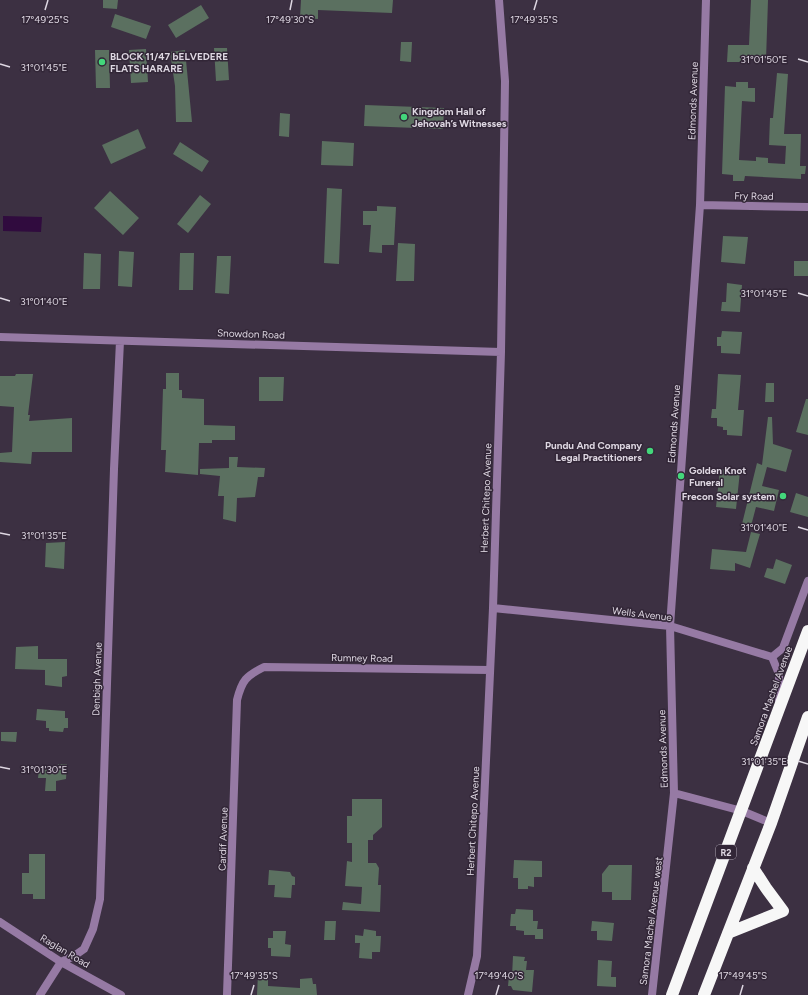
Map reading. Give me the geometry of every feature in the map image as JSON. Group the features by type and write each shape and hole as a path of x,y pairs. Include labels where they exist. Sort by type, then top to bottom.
{"highway":[{"name":"Samora Machel Avenue","path":"672,995 742,811 808,630"},
{"path":"704,995 770,823 808,717"},
{"path":"728,933 783,911 753,868"}],"street":[{"name":"Herbert Chitepo Avenue","path":"468,995 477,956 490,670 501,352 505,81 499,0"},
{"name":"Edmonds Avenue","path":"669,850 674,793 670,626 700,205 706,0"},
{"name":"Fry Road","path":"700,205 808,207"},
{"name":"Snowdon Road","path":"0,337 501,352"},
{"name":"Denbigh Avenue","path":"40,995 61,962 84,949 93,929 100,899 114,469 120,341"},
{"path":"779,709 779,674 772,657 783,648 808,581"},
{"name":"Wells Avenue","path":"492,608 670,626 772,657"},
{"name":"Rumney Road","path":"241,684 250,674 264,667 490,670"},
{"name":"Cardif Avenue","path":"227,995 237,700 241,684"},
{"path":"674,793 742,811 770,823"},
{"name":"Samora Machel Avenue west","path":"652,995 669,850"},
{"name":"Raglan Road","path":"0,922 61,962 121,995"}],"shaded area":[{"path":"3,216 42,217 41,232 3,231"}],"building":[{"path":"103,0 118,0 117,9 103,8"},
{"path":"301,0 393,0 392,13 318,10 318,19 300,18"},
{"path":"751,0 768,0 766,60 749,59 749,62 727,62 728,45 749,45"},
{"path":"201,5 209,18 176,38 168,25"},
{"path":"115,14 151,26 146,39 111,27"},
{"path":"401,42 412,42 411,62 400,61"},
{"path":"214,48 227,48 229,80 216,81"},
{"path":"146,49 148,82 131,83 129,50"},
{"name":"BLOCK 11/47 bELVEDERE FLATS HARARE","path":"95,50 109,50 110,88 96,88"},
{"path":"185,50 192,122 176,122 175,86 170,52"},
{"path":"777,73 788,74 784,134 801,134 800,166 806,166 805,174 801,174 801,179 745,176 744,181 733,181 733,175 722,174 725,86 736,87 736,82 748,82 748,88 755,88 755,102 742,101 739,160 756,161 756,157 768,158 768,163 785,164 786,146 769,145 770,118 773,118"},
{"name":"Kingdom Hall of Jehovah’s Witnesses","path":"365,105 444,108 443,129 364,126"},
{"path":"280,113 290,114 289,137 279,136"},
{"path":"138,129 146,148 111,164 102,145"},
{"path":"322,141 354,143 353,166 321,165"},
{"path":"180,142 209,161 202,172 173,154"},
{"path":"327,188 342,189 339,264 324,263"},
{"path":"110,191 139,218 123,235 94,208"},
{"path":"200,195 211,204 188,233 177,224"},
{"path":"377,206 396,207 394,245 382,245 382,253 369,252 371,225 363,225 363,211 377,211"},
{"path":"723,236 748,237 745,264 721,262"},
{"path":"398,243 415,244 414,281 396,281"},
{"path":"119,251 134,252 132,287 118,286"},
{"path":"84,253 101,254 100,289 83,289"},
{"path":"180,253 194,253 193,290 179,290"},
{"path":"217,256 231,256 229,294 215,293"},
{"path":"794,261 808,261 808,276 794,276"},
{"path":"727,283 742,285 740,312 721,311 722,302 726,302"},
{"path":"722,331 742,332 740,354 721,353 721,346 717,346 717,337 721,337"},
{"path":"166,373 179,373 179,390 182,390 182,398 204,399 204,425 235,426 235,440 212,440 212,443 199,443 198,475 165,472 166,450 161,450 163,389 166,389"},
{"path":"16,374 33,374 28,415 30,415 29,421 72,418 72,452 32,452 31,464 0,462 0,453 12,452 14,407 0,406 0,376 15,376"},
{"path":"718,374 741,375 738,410 744,410 742,436 727,435 727,430 723,430 723,427 717,426 717,418 711,418 712,409 716,409"},
{"path":"259,377 284,377 283,401 259,401"},
{"path":"766,383 774,383 774,402 765,402"},
{"path":"806,399 808,399 808,435 796,432"},
{"path":"768,417 772,417 773,444 792,450 786,472 767,467 762,486 779,490 774,511 756,507 751,526 742,524 757,463 762,465"},
{"path":"229,457 238,457 237,467 265,468 264,477 258,477 255,497 237,498 236,522 223,519 224,496 218,496 220,476 200,474 200,469 229,468"},
{"path":"720,469 740,471 736,509 716,507"},
{"path":"796,493 808,497 808,517 790,512"},
{"path":"751,532 760,534 750,568 735,563 735,571 710,569 712,549 746,552"},
{"path":"65,542 64,569 45,567 46,543"},
{"path":"776,559 792,565 785,584 764,577 767,568 773,569"},
{"path":"38,646 38,659 67,659 67,676 62,677 62,687 45,685 45,670 15,669 16,647"},
{"path":"37,709 65,711 65,718 68,718 68,728 64,728 63,732 49,731 49,728 46,728 46,721 36,720"},
{"path":"1,732 17,732 16,742 1,741"},
{"path":"58,764 67,764 66,779 56,781 56,791 45,791 46,778 38,778 39,769 57,770"},
{"path":"352,799 382,799 382,827 373,835 373,840 368,840 368,863 376,863 379,868 378,885 381,885 380,912 342,910 343,902 361,904 362,887 345,886 347,861 352,862 352,843 347,843 347,816 352,816"},
{"path":"29,854 45,854 45,899 33,899 33,894 22,894 22,873 29,873"},
{"path":"514,860 542,861 542,877 534,877 534,887 528,886 528,889 518,889 518,878 513,878"},
{"path":"609,865 632,865 631,900 612,900 612,892 602,892 602,874"},
{"path":"269,870 290,872 292,876 295,877 295,885 292,885 291,898 274,897 275,885 268,885"},
{"path":"516,909 533,910 533,921 538,921 537,929 543,929 543,939 535,939 535,935 524,935 524,931 516,930 516,926 510,926 511,914 515,914"},
{"path":"325,921 336,921 335,940 324,940"},
{"path":"592,921 614,923 612,941 597,940 597,931 591,931"},
{"path":"364,929 376,931 376,936 381,936 380,952 372,952 372,959 359,958 360,943 355,943 355,935 363,936"},
{"path":"273,931 286,931 285,944 291,945 290,957 271,956 271,948 268,948 268,938 273,938"},
{"path":"513,956 525,957 524,961 527,961 526,970 534,970 532,992 513,990 511,986 508,986 509,976 512,976"},
{"path":"598,960 612,961 611,977 616,977 616,987 597,986"},
{"path":"258,974 268,974 268,986 300,988 300,979 312,978 313,984 316,984 317,995 257,995"}],"place":[{"name":"BLOCK 11/47 bELVEDERE FLATS HARARE","path":"102,62"},
{"name":"Kingdom Hall of Jehovah’s Witnesses","path":"404,117"},
{"name":"Pundu And Company Legal Practitioners","path":"650,451"},
{"name":"Golden Knot Funeral","path":"681,476"},
{"name":"Frecon Solar system","path":"783,496"}]}
